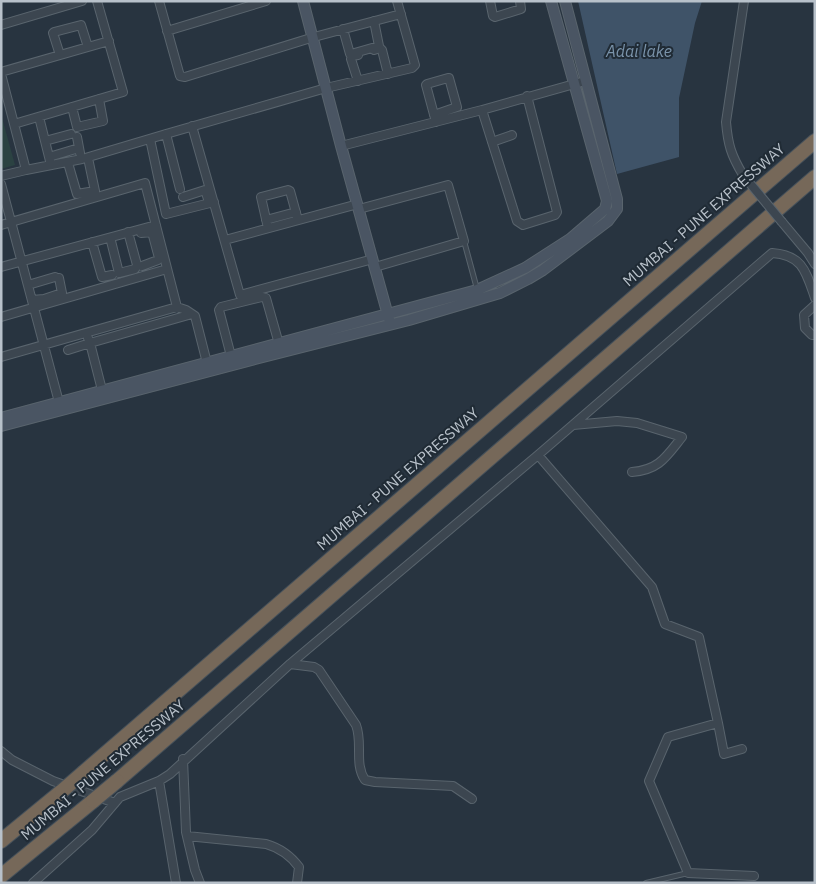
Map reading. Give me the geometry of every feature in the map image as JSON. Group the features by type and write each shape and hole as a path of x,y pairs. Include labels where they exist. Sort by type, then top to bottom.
{"highway":[{"name":"MUMBAI - PUNE EXPRESSWAY","path":"1,841 62,791 815,141"},
{"name":"MUMBAI - PUNE EXPRESSWAY","path":"1,876 117,781 815,176"}],"main road":[{"path":"303,1 391,325"},
{"path":"1,418 60,406 391,325 500,293 544,270 608,221 616,209 617,199 552,1"},
{"path":"1,426 102,390 477,290 525,268 570,239 605,209 607,201 580,83 565,1"}],"street":[{"path":"1,24 82,1"},
{"path":"14,124 40,119 100,102 123,92 97,1"},
{"path":"159,1 180,76 401,14"},
{"path":"167,31 266,1"},
{"path":"50,161 69,165 167,137 192,126 326,88 412,68 415,65 398,1"},
{"path":"490,1 493,16 495,17 521,9 520,1"},
{"path":"744,1 726,122 728,142 734,160 743,175 815,264"},
{"path":"343,29 351,54 379,46 374,21"},
{"path":"60,55 54,32 81,25 88,47"},
{"path":"26,170 1,73 109,41"},
{"path":"358,81 352,56 380,48 388,74"},
{"path":"449,78 457,107 435,118 426,84 449,78"},
{"path":"341,146 435,118 482,110 527,96 580,83"},
{"path":"482,110 517,221 523,225 555,215 557,208 527,96"},
{"path":"71,110 78,127 95,124 103,120 100,102"},
{"path":"494,111 504,109 502,104"},
{"path":"71,110 72,123"},
{"path":"40,119 50,161"},
{"path":"192,126 212,202 240,295 464,241 448,185 359,206 266,220"},
{"path":"492,142 512,135"},
{"path":"45,141 74,136 86,160 95,189 89,196 77,194 69,165"},
{"path":"167,137 181,193 205,190 212,202"},
{"path":"151,142 166,214 212,202"},
{"path":"1,176 26,170 79,148"},
{"path":"159,176 175,172"},
{"path":"1,225 89,196 146,183 156,225 159,258 142,266"},
{"path":"1,184 60,406"},
{"path":"268,228 261,197 288,190 297,216"},
{"path":"225,240 268,228 297,216"},
{"path":"1,267 93,244 156,225"},
{"path":"93,244 111,241 128,234 152,232 167,269 177,307"},
{"path":"93,244 102,278 136,267 128,234"},
{"path":"111,241 116,274 121,281"},
{"path":"33,883 92,830 120,797 159,782 290,664 772,253 784,254 795,258 806,272 815,298"},
{"path":"151,262 154,273"},
{"path":"1,317 33,303 167,269"},
{"path":"28,285 57,278 62,293 44,298 40,295 33,303"},
{"path":"231,356 219,310 221,307 262,297 266,298 279,344"},
{"path":"815,305 804,315 805,328 812,335 815,335"},
{"path":"1,358 177,307 195,316 207,362"},
{"path":"68,350 192,314"},
{"path":"86,332 102,390"},
{"path":"572,425 617,421 637,423 682,437 661,463 645,471 632,472"},
{"path":"538,454 652,587 664,624 698,637 724,754 742,749"},
{"path":"290,664 314,667 319,670 356,725 359,732 360,773 364,780 453,786 472,799"},
{"path":"718,723 668,737 648,781 688,873 754,876"},
{"path":"2,752 12,760 53,781 115,803"},
{"path":"183,760 187,836 200,883"},
{"path":"159,782 176,883"},
{"path":"187,836 266,844 279,848 299,867 297,883"},
{"path":"706,874 706,883"}],"lane":[{"path":"464,241 477,290"},
{"path":"646,883 688,873"}],"green space":[{"path":"1,114 15,165 1,169"}],"water":[{"name":"Adai lake","path":"578,1 702,1 695,23 679,98 679,157 617,174"}]}
